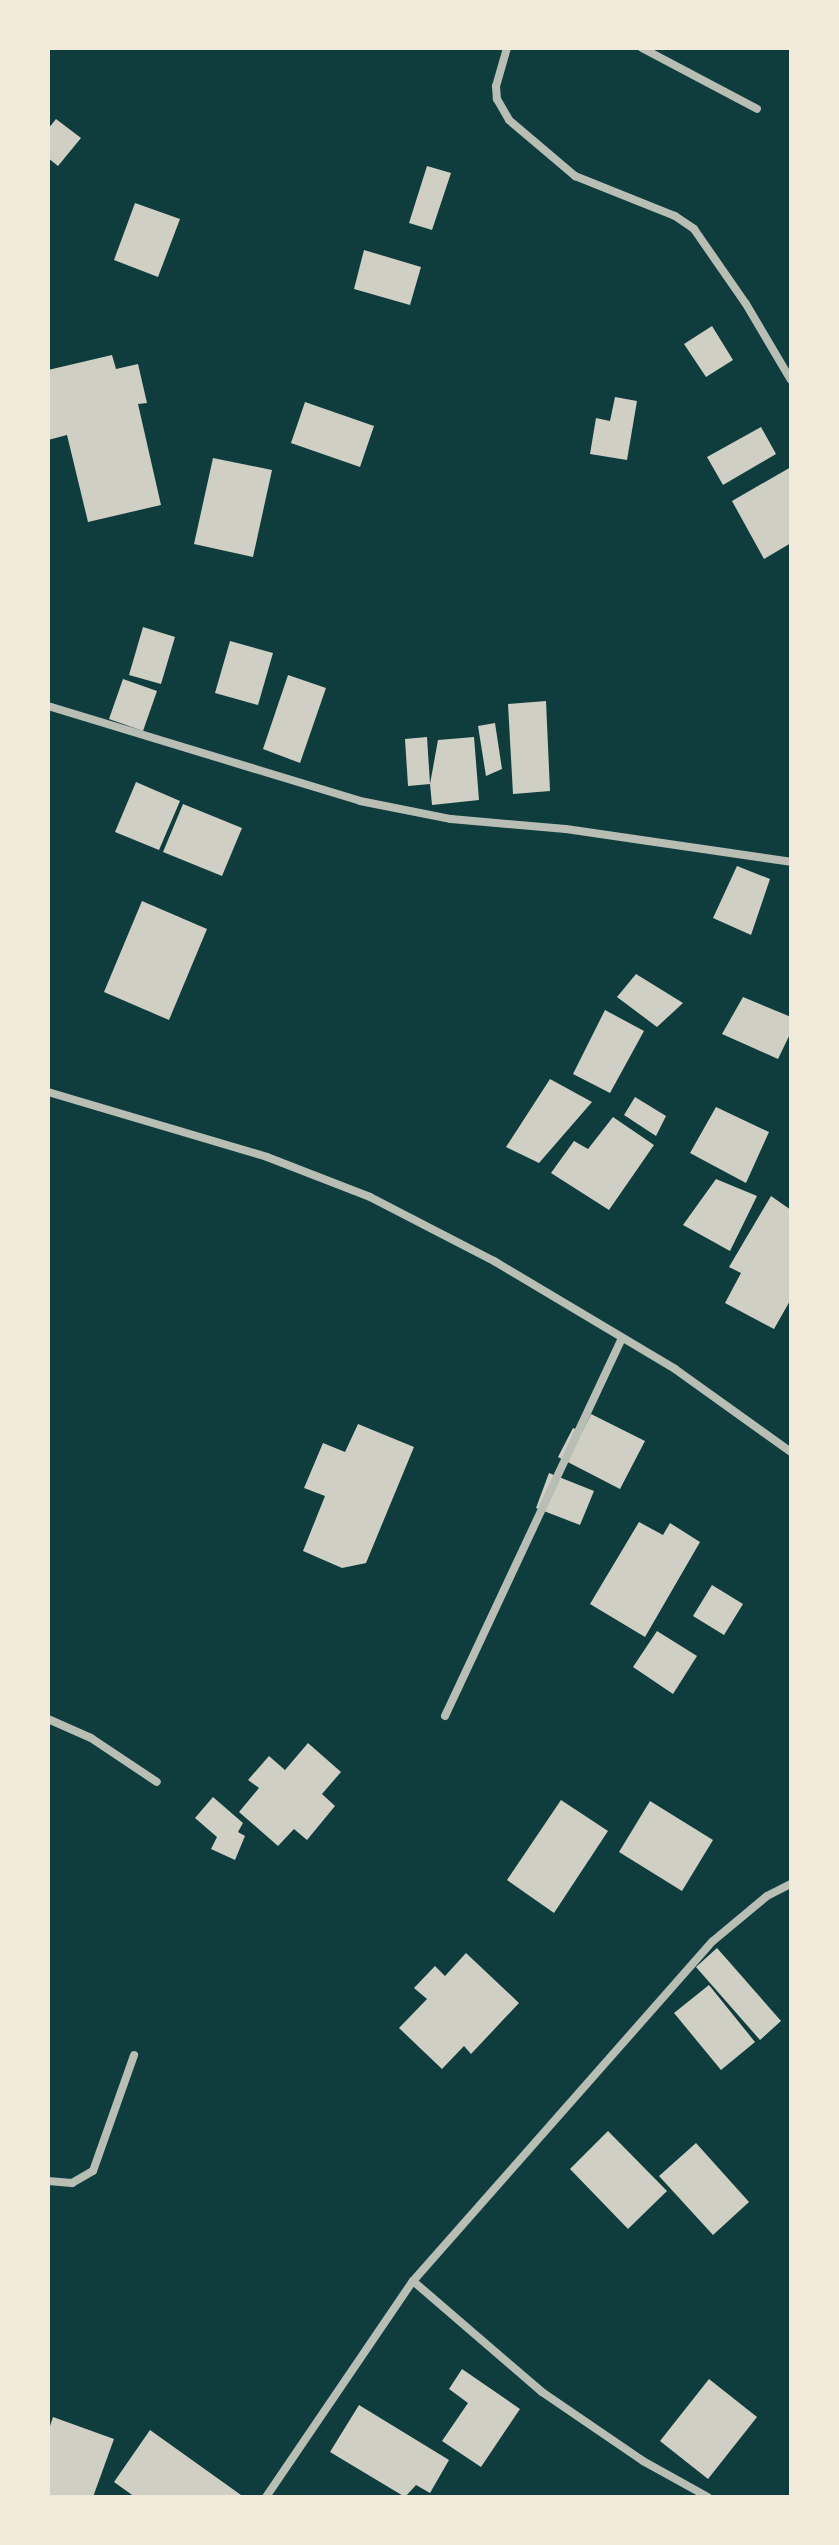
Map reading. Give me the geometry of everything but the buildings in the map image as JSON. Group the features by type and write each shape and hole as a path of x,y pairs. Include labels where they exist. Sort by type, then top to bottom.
{"street":[{"path":"507,48 496,86 497,99 509,120 575,176 675,216 694,229 746,304 791,380"},
{"path":"642,48 757,109"},
{"path":"48,706 360,801 451,819 566,829 791,862"},
{"path":"48,1092 163,1123 267,1157 370,1197 494,1261 675,1369 791,1452"},
{"path":"445,1716 622,1339"},
{"path":"48,1719 91,1738 157,1782"},
{"path":"266,2497 413,2281 713,1941 767,1896 791,1884"},
{"path":"48,2181 72,2183 93,2171 134,2055"},
{"path":"413,2281 542,2392 643,2461 708,2497"}]}
